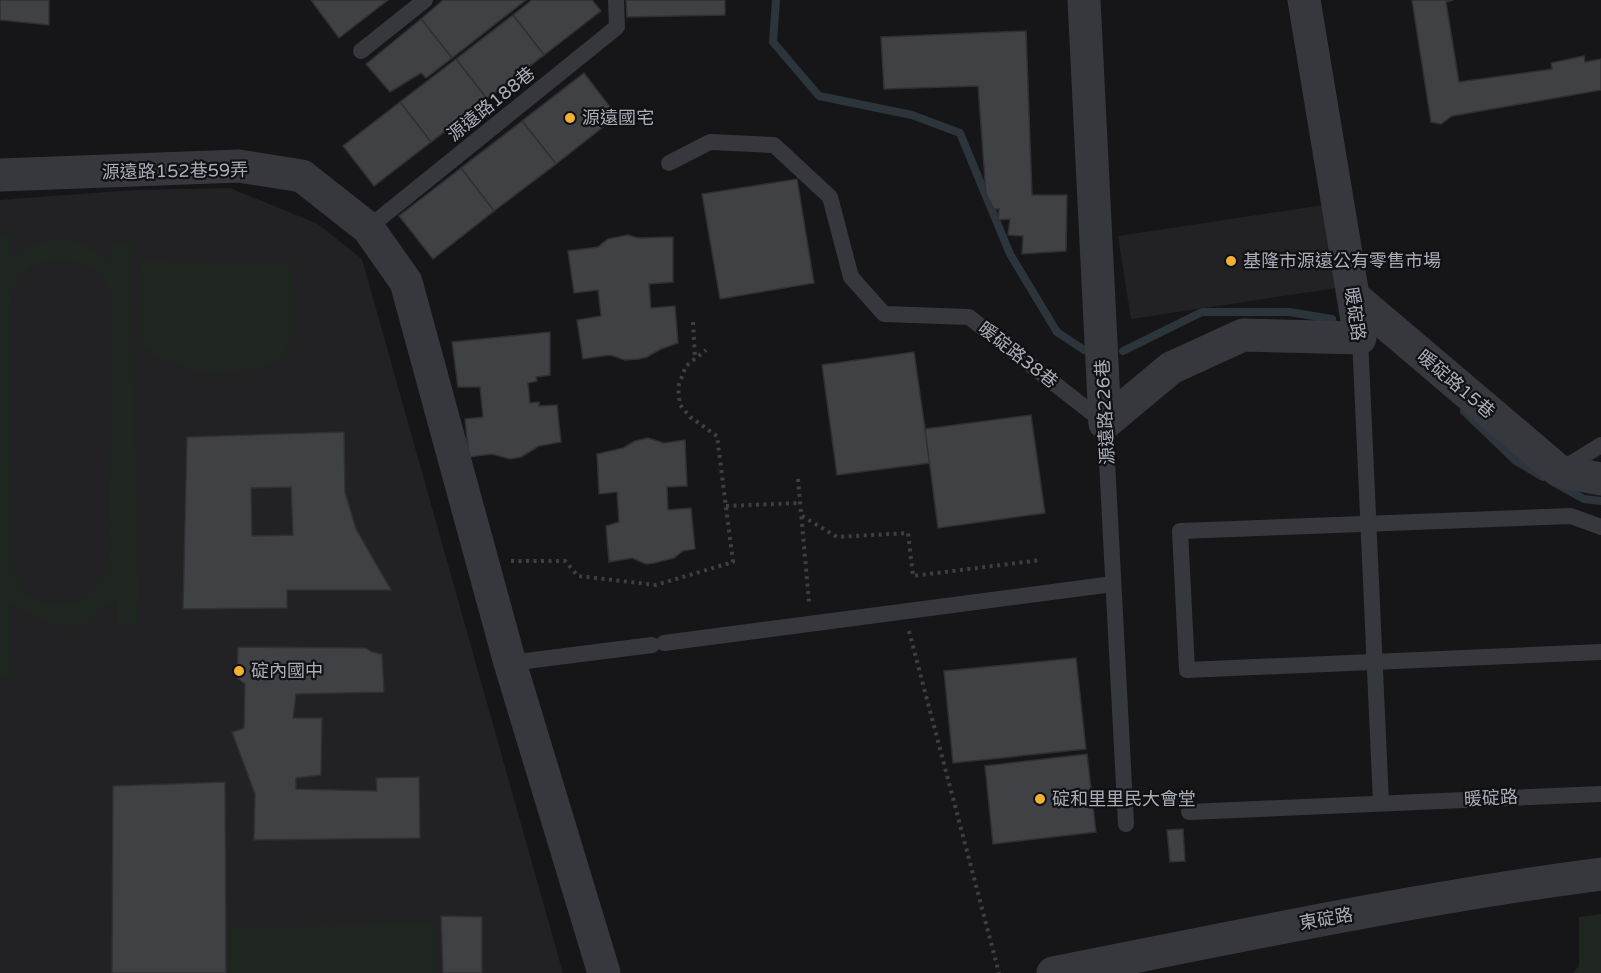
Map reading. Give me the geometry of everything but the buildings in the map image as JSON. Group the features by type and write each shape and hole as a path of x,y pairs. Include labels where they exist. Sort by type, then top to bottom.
{"street":[{"name":"源遠路226巷","path":"1084,0 1106,423"},
{"name":"暖碇路","path":"1304,0 1360,338"},
{"name":"源遠路152巷59弄","path":"0,175 239,166 302,176 368,228 406,282 510,663 604,973"},
{"name":"暖碇路15巷","path":"1353,296 1559,471"},
{"path":"1106,423 1171,368 1243,335 1360,338"},
{"path":"1559,471 1601,478"},
{"name":"東碇路","path":"1053,973 1328,918 1526,884 1601,874"}],"lane":[{"path":"361,51 425,0"},
{"name":"源遠路188巷","path":"368,228 617,27 616,0"},
{"name":"暖碇路38巷","path":"669,163 710,142 774,145 830,197 851,277 884,314 969,317 1106,423"},
{"name":"暖碇路","path":"1360,338 1381,803"},
{"name":"源遠路226巷","path":"1106,423 1126,824"},
{"path":"1559,471 1601,445"},
{"path":"1601,527 1571,516 1180,531 1187,670 1601,652"},
{"path":"510,663 1113,584"},
{"name":"暖碇路","path":"1189,812 1601,794"}],"path":[{"path":"693,322 695,359"},
{"path":"508,561 566,561 578,576 656,585 734,562 717,436 690,417 680,405 678,387 686,366 706,350"},
{"path":"798,479 811,624"},
{"path":"726,506 800,503"},
{"path":"802,516 837,537 908,533 913,576 1041,560"},
{"path":"904,612 999,973"}],"shaded area":[{"name":"碇內國中","path":"230,188 318,224 362,259 563,973 0,973 0,200 133,190"},
{"name":"基隆市源遠公有零售市場","path":"1330,204 1343,287 1131,319 1118,236"},
{"path":"0,235 12,235 12,261 29,248 46,240 67,239 86,245 112,264 111,242 131,243 139,625 118,625 117,598 87,622 68,626 48,622 11,604 13,677 0,677","holes":["64,260 89,267 100,275 112,299 109,568 96,588 86,598 63,605 45,603 30,597 24,592 13,571 11,292 20,277 32,267 46,262"]},
{"path":"141,261 292,264 293,339 280,360 257,369 224,372 190,370 157,357 139,341"},
{"path":"1601,914 1601,973 1573,973 1579,966 1579,917"},
{"path":"436,923 436,973 228,973 228,928"}],"waterway":[{"path":"776,0 773,42 819,96 912,115 960,133 1010,254 1057,332 1084,350"},
{"path":"1123,351 1202,312 1289,312 1332,319"},
{"path":"1464,411 1516,461 1543,477"},
{"path":"1557,484 1584,499 1601,501"}],"place":[{"name":"源遠國宅","path":"570,118"},
{"name":"基隆市源遠公有零售市場","path":"1231,261"},
{"name":"碇內國中","path":"239,671"},
{"name":"碇和里里民大會堂","path":"1040,799"}]}
